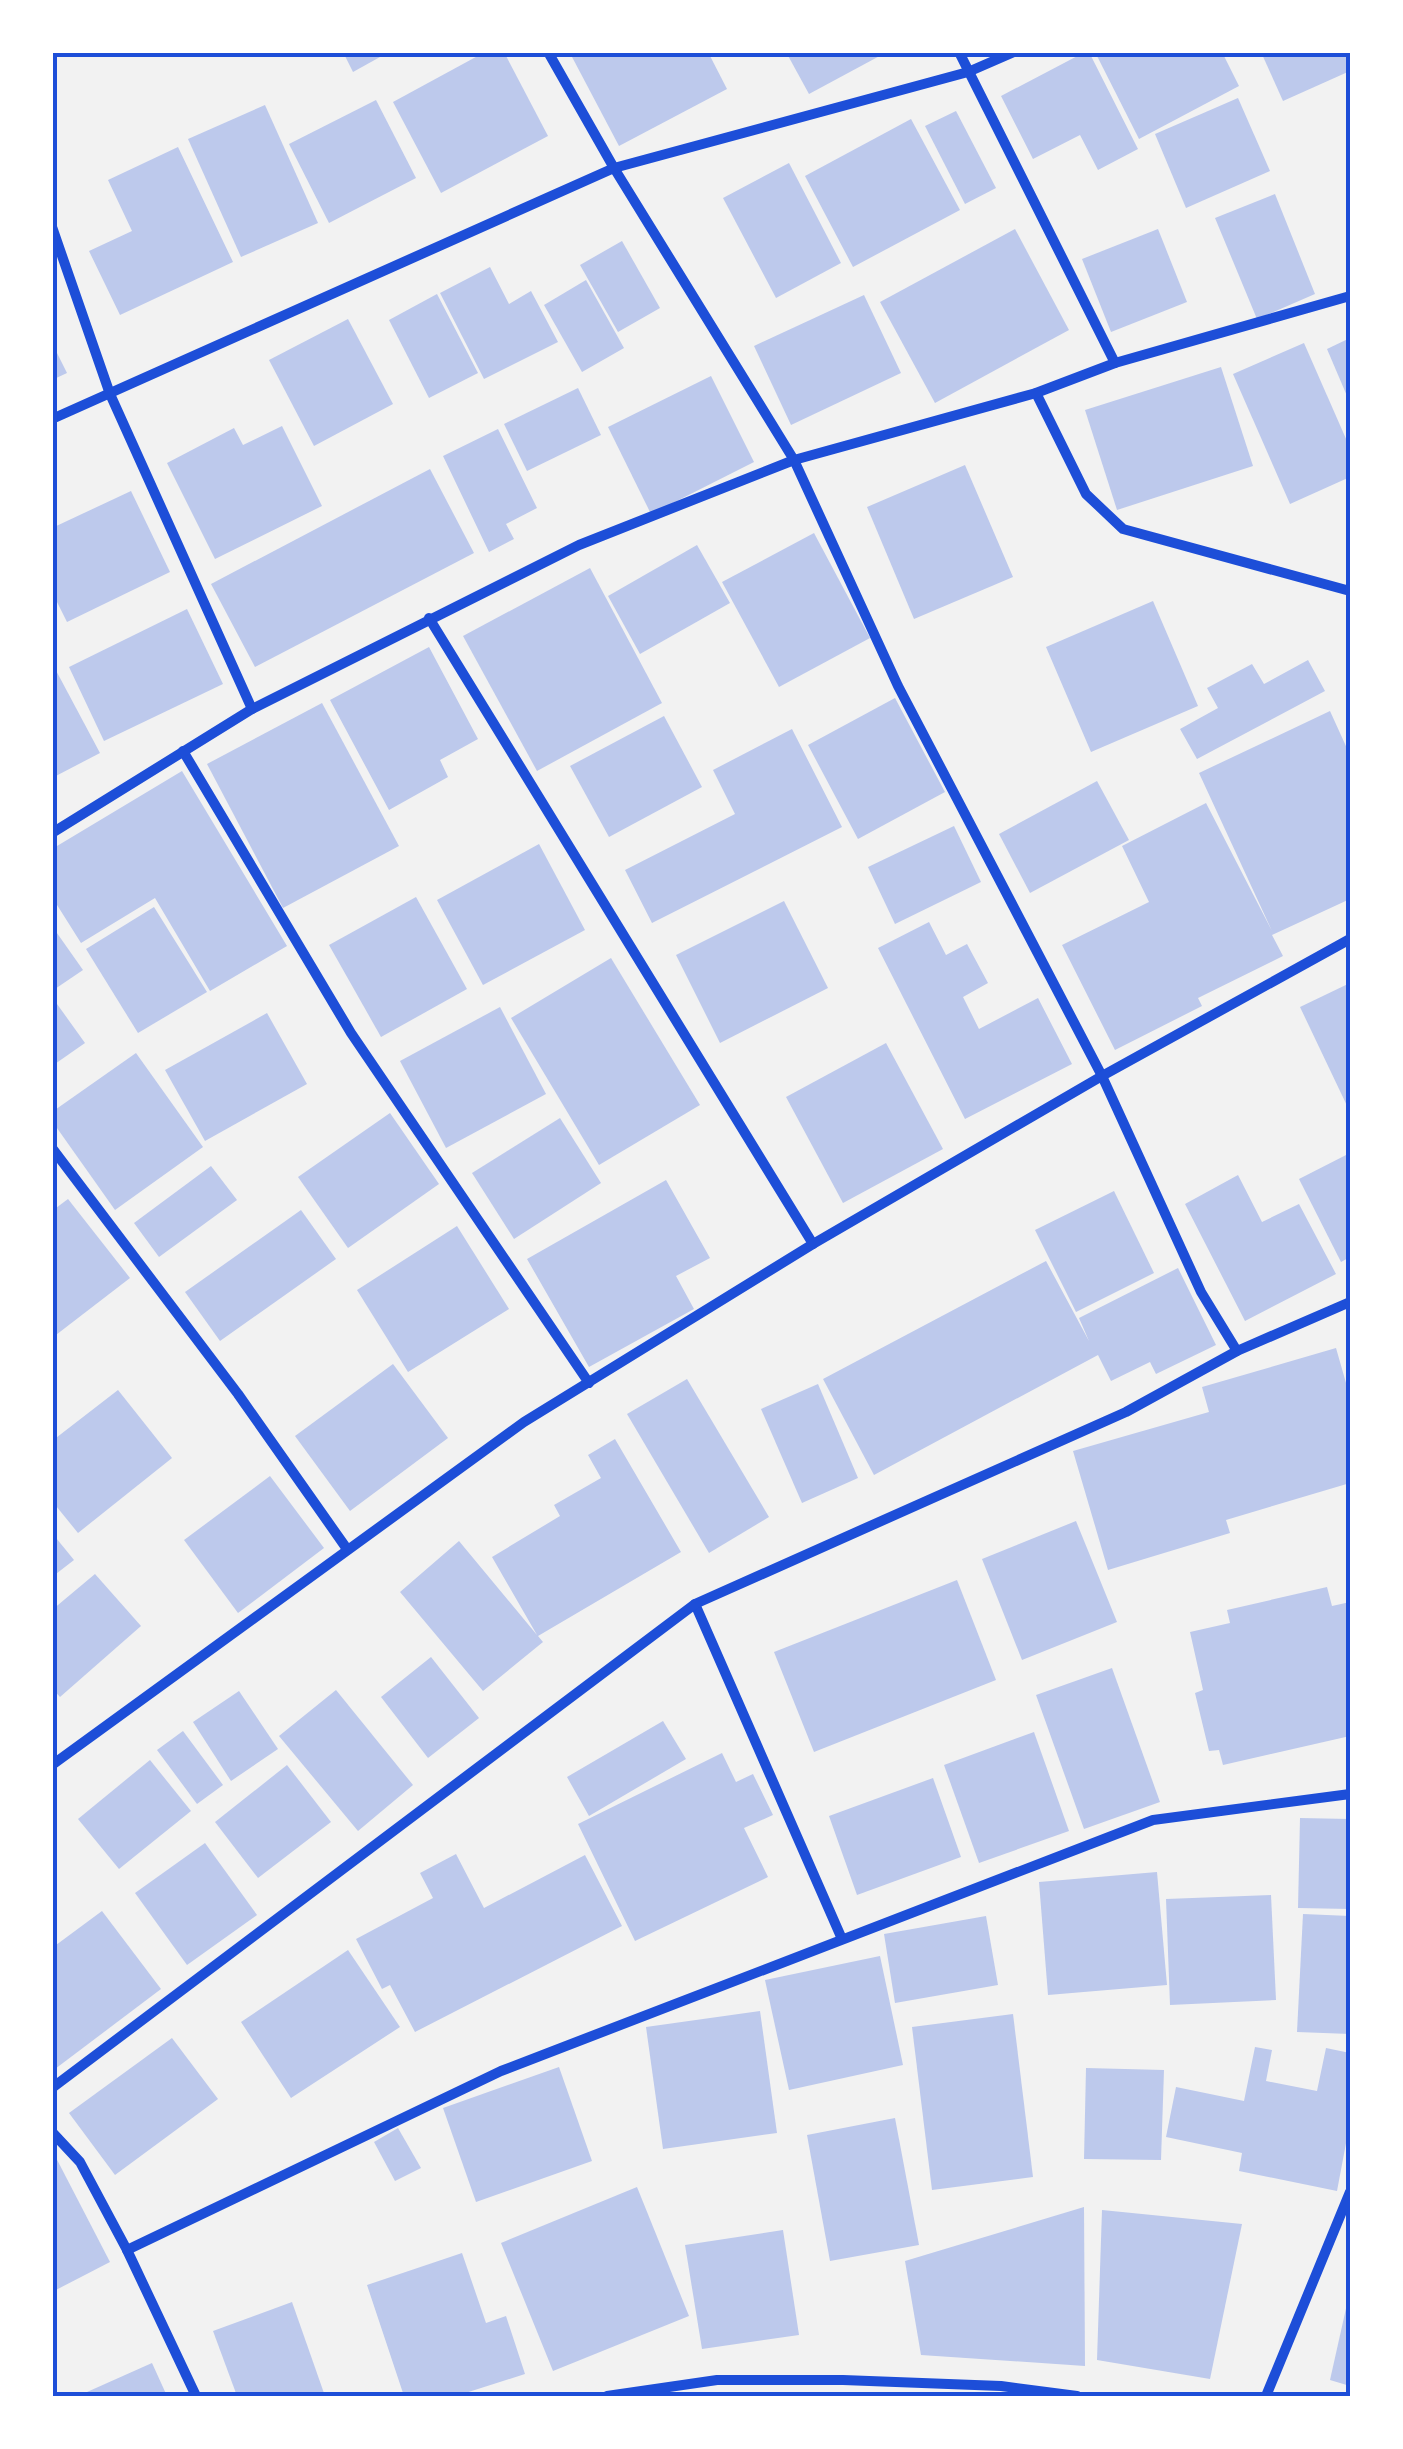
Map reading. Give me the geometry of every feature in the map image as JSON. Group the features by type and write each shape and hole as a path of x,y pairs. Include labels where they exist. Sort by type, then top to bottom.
{"street":[{"path":"548,52 614,168 794,460 898,686 1102,1076 1201,1292 1236,1351"},
{"path":"958,52 1115,363"},
{"path":"52,419 614,168 968,72 1014,52"},
{"path":"52,228 110,394 252,709"},
{"path":"52,832 252,709 579,545 794,460 1036,393 1115,363 1350,296"},
{"path":"1036,393 1086,494 1123,529 1350,591"},
{"path":"429,618 813,1244"},
{"path":"184,752 351,1033 589,1382"},
{"path":"52,1765 524,1422 813,1244 1102,1076 1350,939"},
{"path":"52,1148 238,1394 347,1550"},
{"path":"52,2088 695,1604 1126,1412 1236,1351 1350,1302"},
{"path":"695,1604 842,1939"},
{"path":"126,2250 502,2070 1153,1820 1350,1794"},
{"path":"52,2132 80,2162 196,2396"},
{"path":"1266,2396 1350,2192"},
{"path":"607,2396 717,2380 1001,2386 1077,2396"}],"building":[{"path":"343,52 389,52 353,72"},
{"path":"485,52 504,52 548,136 441,193 393,102"},
{"path":"708,52 727,89 619,146 571,55"},
{"path":"786,52 887,52 809,94"},
{"path":"1089,52 1138,149 1098,170 1080,135 1033,159 1001,96"},
{"path":"1095,52 1222,52 1239,86 1139,139"},
{"path":"1261,52 1350,52 1350,71 1283,101"},
{"path":"1238,98 1270,171 1186,208 1155,134"},
{"path":"376,100 416,178 329,223 289,144"},
{"path":"265,105 318,223 241,257 188,139"},
{"path":"956,111 996,188 965,204 925,126"},
{"path":"911,119 960,210 853,267 805,176"},
{"path":"178,147 233,262 120,315 89,251 132,231 108,180"},
{"path":"789,163 841,263 776,298 723,198"},
{"path":"1275,194 1315,294 1257,319 1215,218"},
{"path":"1015,229 1069,330 935,403 880,302"},
{"path":"1158,229 1187,302 1111,332 1082,259"},
{"path":"622,241 660,308 618,332 580,265"},
{"path":"490,267 509,304 531,291 558,342 484,379 440,293"},
{"path":"586,280 624,348 582,372 544,305"},
{"path":"437,294 478,373 429,398 389,320"},
{"path":"864,295 901,373 791,425 754,346"},
{"path":"348,319 393,404 314,446 269,360"},
{"path":"1350,338 1350,403 1327,349"},
{"path":"52,343 67,373 52,380"},
{"path":"1304,343 1350,448 1350,477 1290,504 1233,374"},
{"path":"1221,367 1253,466 1117,510 1085,410"},
{"path":"711,376 754,462 651,514 608,427"},
{"path":"578,388 601,435 527,471 504,424"},
{"path":"282,426 322,506 215,559 167,463 234,428 243,445"},
{"path":"498,429 537,508 506,524 514,539 489,552 443,456"},
{"path":"965,465 1013,577 914,619 867,507"},
{"path":"430,469 474,553 255,667 211,584"},
{"path":"131,491 170,572 67,622 52,592 52,528"},
{"path":"814,533 870,638 779,687 722,582"},
{"path":"697,545 730,603 640,654 608,596"},
{"path":"590,568 662,703 537,771 463,636"},
{"path":"1153,601 1198,706 1091,752 1046,647"},
{"path":"187,609 223,684 104,741 69,667"},
{"path":"429,647 478,739 440,760 448,777 389,810 330,700"},
{"path":"1308,660 1325,691 1197,759 1180,729 1218,708 1207,688 1252,664 1264,684"},
{"path":"52,663 100,753 52,778"},
{"path":"895,698 945,792 858,839 808,745"},
{"path":"322,703 399,846 283,908 207,764"},
{"path":"1330,711 1350,755 1350,899 1272,935 1283,956 1198,998 1202,1006 1115,1050 1062,945 1149,902 1122,846 1206,803 1272,931 1199,773"},
{"path":"664,716 702,787 609,837 570,766"},
{"path":"792,729 842,827 652,923 625,870 735,814 713,770"},
{"path":"182,771 287,946 210,991 155,898 81,943 52,897 52,849"},
{"path":"1097,781 1129,840 1030,893 999,834"},
{"path":"954,826 981,882 895,924 868,867"},
{"path":"539,844 585,930 483,985 437,900"},
{"path":"416,897 467,989 381,1037 329,945"},
{"path":"784,901 828,988 720,1043 676,955"},
{"path":"154,907 207,992 138,1033 86,949"},
{"path":"929,922 946,955 967,944 988,983 963,997 979,1029 1038,998 1072,1064 965,1119 878,948"},
{"path":"52,926 83,970 52,991"},
{"path":"611,958 700,1105 599,1165 511,1018"},
{"path":"1350,983 1350,1112 1300,1007"},
{"path":"52,997 85,1043 52,1066"},
{"path":"500,1007 546,1094 446,1148 400,1061"},
{"path":"267,1013 307,1084 205,1141 165,1070"},
{"path":"886,1043 943,1149 843,1203 786,1097"},
{"path":"136,1053 203,1147 115,1210 52,1121 52,1112"},
{"path":"390,1113 439,1184 348,1248 298,1177"},
{"path":"560,1118 601,1183 514,1239 472,1173"},
{"path":"1350,1153 1350,1257 1341,1262 1299,1179"},
{"path":"211,1166 237,1200 159,1257 134,1223"},
{"path":"1238,1175 1262,1222 1299,1204 1336,1274 1245,1321 1185,1204"},
{"path":"666,1180 710,1258 676,1276 694,1309 589,1367 527,1259"},
{"path":"1114,1191 1154,1273 1076,1312 1035,1230"},
{"path":"68,1199 130,1278 52,1338 52,1211"},
{"path":"301,1210 336,1259 220,1341 185,1292"},
{"path":"457,1226 509,1309 408,1372 357,1290"},
{"path":"1046,1261 1089,1341 1079,1318 1178,1268 1216,1345 1156,1374 1150,1362 1111,1381 1098,1355 874,1475 823,1379"},
{"path":"1336,1348 1350,1397 1350,1483 1226,1520 1230,1533 1108,1570 1073,1451 1209,1412 1202,1387"},
{"path":"393,1364 448,1438 350,1511 295,1436"},
{"path":"687,1379 769,1517 709,1553 627,1414"},
{"path":"818,1384 858,1478 802,1503 761,1409"},
{"path":"118,1390 172,1458 78,1533 52,1501 52,1441"},
{"path":"615,1439 681,1552 538,1636 543,1642 483,1691 400,1592 459,1541 537,1635 492,1557 560,1516 554,1505 601,1478 588,1455"},
{"path":"270,1476 324,1548 238,1613 184,1540"},
{"path":"1076,1521 1117,1622 1022,1660 982,1559"},
{"path":"52,1533 74,1560 52,1577"},
{"path":"95,1574 141,1626 60,1697 52,1688 52,1610"},
{"path":"957,1580 996,1680 814,1752 774,1652"},
{"path":"1327,1587 1332,1606 1350,1602 1350,1736 1223,1765 1219,1750 1209,1751 1195,1693 1203,1690 1190,1632 1230,1623 1227,1610"},
{"path":"431,1657 479,1718 428,1758 381,1697"},
{"path":"1112,1668 1160,1802 1084,1829 1036,1695"},
{"path":"336,1690 413,1785 358,1831 279,1736"},
{"path":"239,1691 278,1749 231,1781 193,1722"},
{"path":"663,1721 686,1759 589,1816 567,1777"},
{"path":"183,1731 223,1785 197,1804 157,1750"},
{"path":"1034,1732 1069,1831 979,1863 944,1765"},
{"path":"722,1753 736,1782 753,1774 773,1815 744,1828 768,1877 635,1941 578,1824"},
{"path":"150,1760 191,1811 119,1869 78,1819"},
{"path":"287,1765 331,1822 258,1878 215,1822"},
{"path":"933,1778 961,1857 857,1895 829,1816"},
{"path":"1300,1818 1350,1819 1350,1909 1298,1908"},
{"path":"205,1843 257,1915 187,1965 135,1893"},
{"path":"456,1854 484,1908 585,1855 622,1926 415,2032 390,1985 382,1989 356,1939 433,1898 420,1873"},
{"path":"1157,1872 1167,1985 1048,1995 1039,1882"},
{"path":"1271,1895 1276,2000 1170,2005 1166,1899"},
{"path":"102,1911 161,1989 55,2069 52,1948"},
{"path":"1303,1914 1350,1916 1350,2034 1297,2032"},
{"path":"986,1916 998,1985 895,2003 884,1934"},
{"path":"348,1950 400,2027 291,2098 241,2022"},
{"path":"880,1956 903,2065 789,2090 765,1980"},
{"path":"760,2011 777,2133 663,2149 646,2027"},
{"path":"1013,2014 1033,2177 932,2190 912,2027"},
{"path":"172,2038 218,2099 115,2175 69,2113"},
{"path":"1255,2047 1272,2050 1266,2081 1317,2091 1326,2048 1350,2053 1350,2122 1337,2191 1239,2171 1242,2153 1166,2137 1176,2087 1244,2101"},
{"path":"559,2067 592,2161 476,2202 443,2108"},
{"path":"1086,2068 1164,2070 1161,2160 1084,2159"},
{"path":"895,2118 919,2245 830,2261 807,2135"},
{"path":"398,2128 421,2168 395,2181 374,2142"},
{"path":"52,2150 110,2262 52,2292"},
{"path":"637,2187 689,2316 553,2371 501,2243"},
{"path":"1084,2207 1085,2366 921,2355 905,2261"},
{"path":"1102,2210 1242,2224 1210,2379 1097,2360"},
{"path":"783,2230 799,2335 702,2349 685,2245"},
{"path":"462,2253 486,2323 506,2316 525,2374 456,2396 404,2396 367,2285"},
{"path":"1350,2295 1350,2386 1330,2380"},
{"path":"292,2302 325,2396 237,2396 213,2331"},
{"path":"152,2363 167,2396 78,2396"}]}
